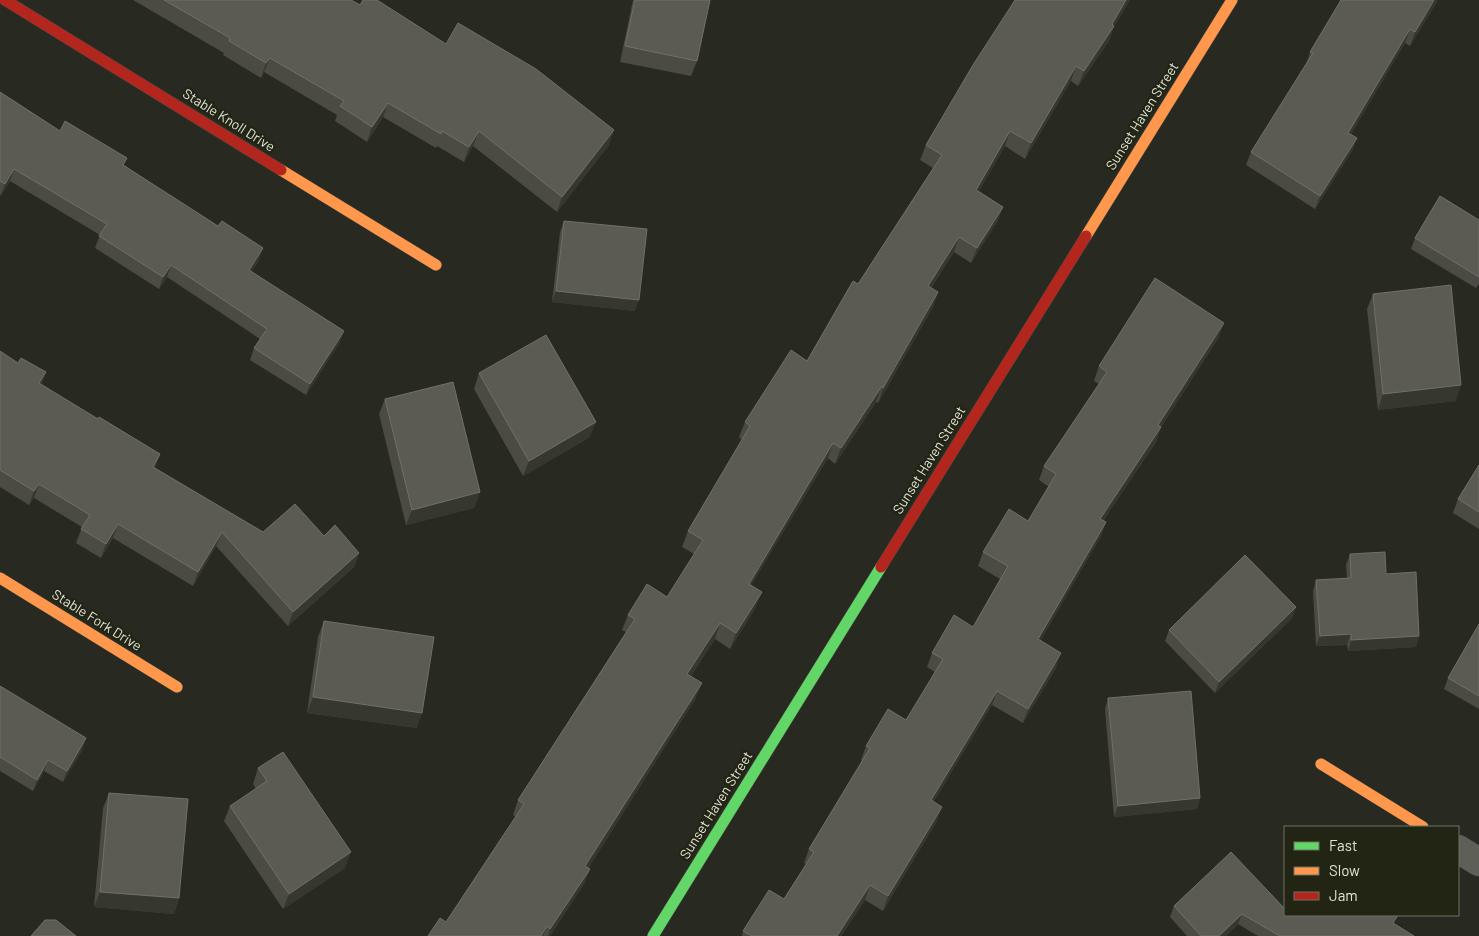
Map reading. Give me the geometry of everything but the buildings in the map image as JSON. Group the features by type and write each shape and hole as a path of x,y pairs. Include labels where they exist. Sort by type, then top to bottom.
{"street":[{"name":"Stable Knoll Drive","path":"5,0 436,265"},
{"name":"Sunset Haven Street","path":"653,936 1232,0"},
{"name":"Stable Fork Drive","path":"0,578 178,687"},
{"path":"1322,764 1421,826"},
{"path":"1459,850 1479,862"}],"traffic: fast":[{"path":"653,936 881,567"}],"traffic: slow":[{"path":"1086,236 1232,0"},
{"path":"281,170 436,265"},
{"path":"0,578 177,687"},
{"path":"1321,764 1421,826"}],"traffic: jam":[{"path":"5,0 281,170"},
{"path":"881,567 1086,236"}]}
